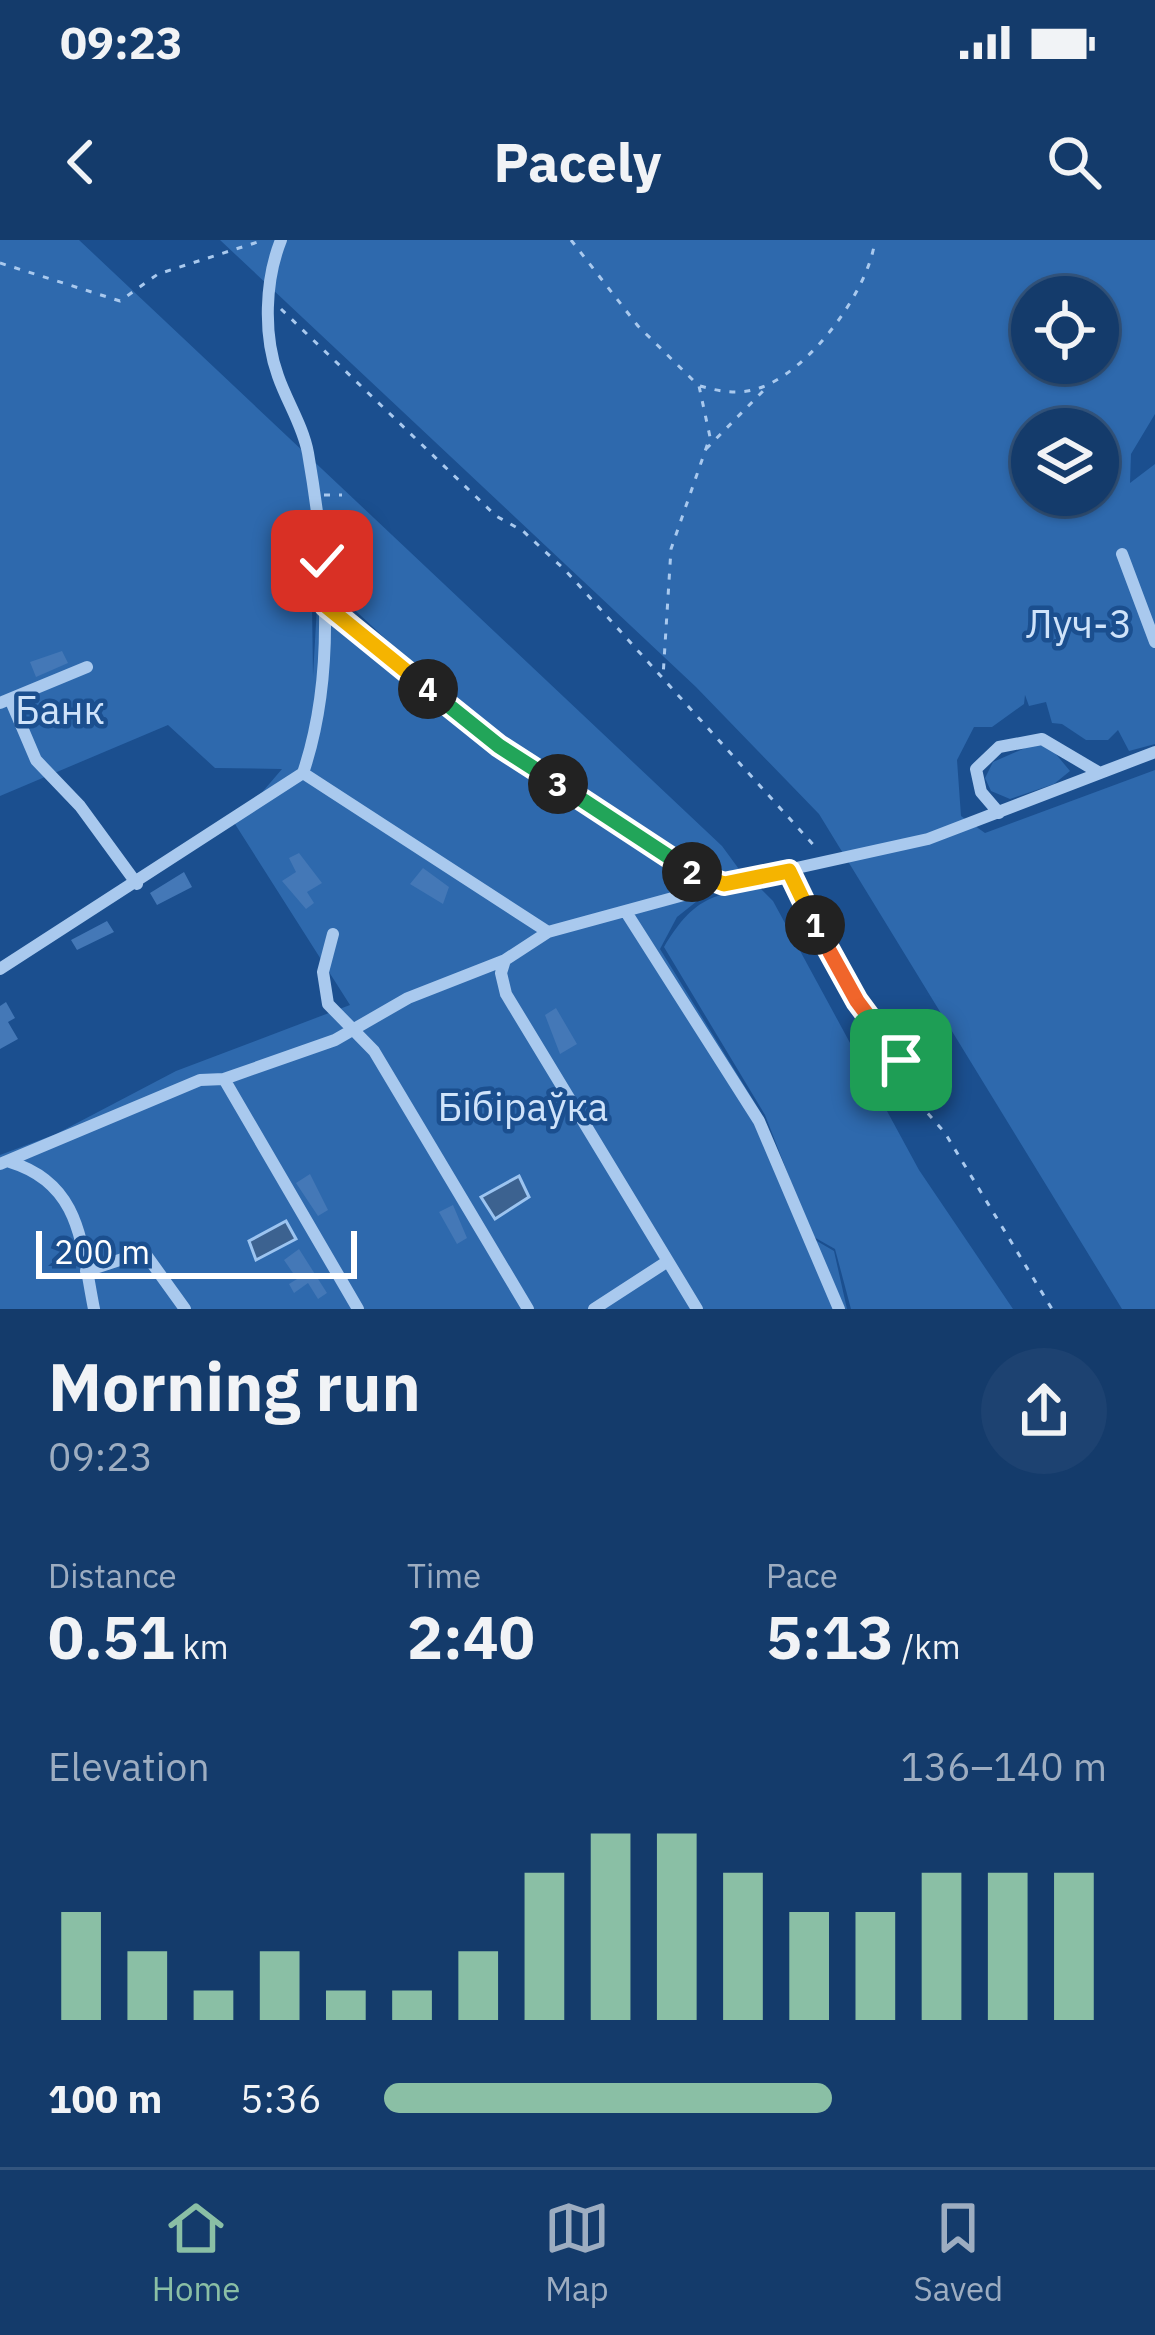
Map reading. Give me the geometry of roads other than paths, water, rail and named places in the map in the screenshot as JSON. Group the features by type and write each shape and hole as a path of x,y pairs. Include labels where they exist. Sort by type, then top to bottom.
{"street":[{"path":"0,969 303,773 320,713 326,606 308,450 277,373 269,298 272,264 281,240"},
{"path":"1122,554 1155,642"},
{"path":"326,606 499,746 693,872 724,884"},
{"path":"87,667 5,701 36,760 80,806 137,884"},
{"path":"999,812 981,792 976,769 999,747 1042,740 1098,772"},
{"path":"4,1163 200,1080 224,1079 358,1029 408,998 505,960 548,932 724,884 928,839 1155,752"},
{"path":"303,773 548,932"},
{"path":"683,897 693,872"},
{"path":"626,912 759,1121 839,1309"},
{"path":"333,934 323,972 328,1004 337,1018 358,1029 528,1309"},
{"path":"505,960 501,973 506,994 698,1309"},
{"path":"224,1079 358,1309"},
{"path":"4,1163 38,1171 68,1200 94,1309"},
{"path":"86,1271 145,1252 185,1309"},
{"path":"594,1309 668,1261"}],"park label":[{"name":"Луч-3","path":"1079,623"},
{"name":"Банк","path":"60,709"},
{"name":"Бібіраўка","path":"523,1106"}]}
